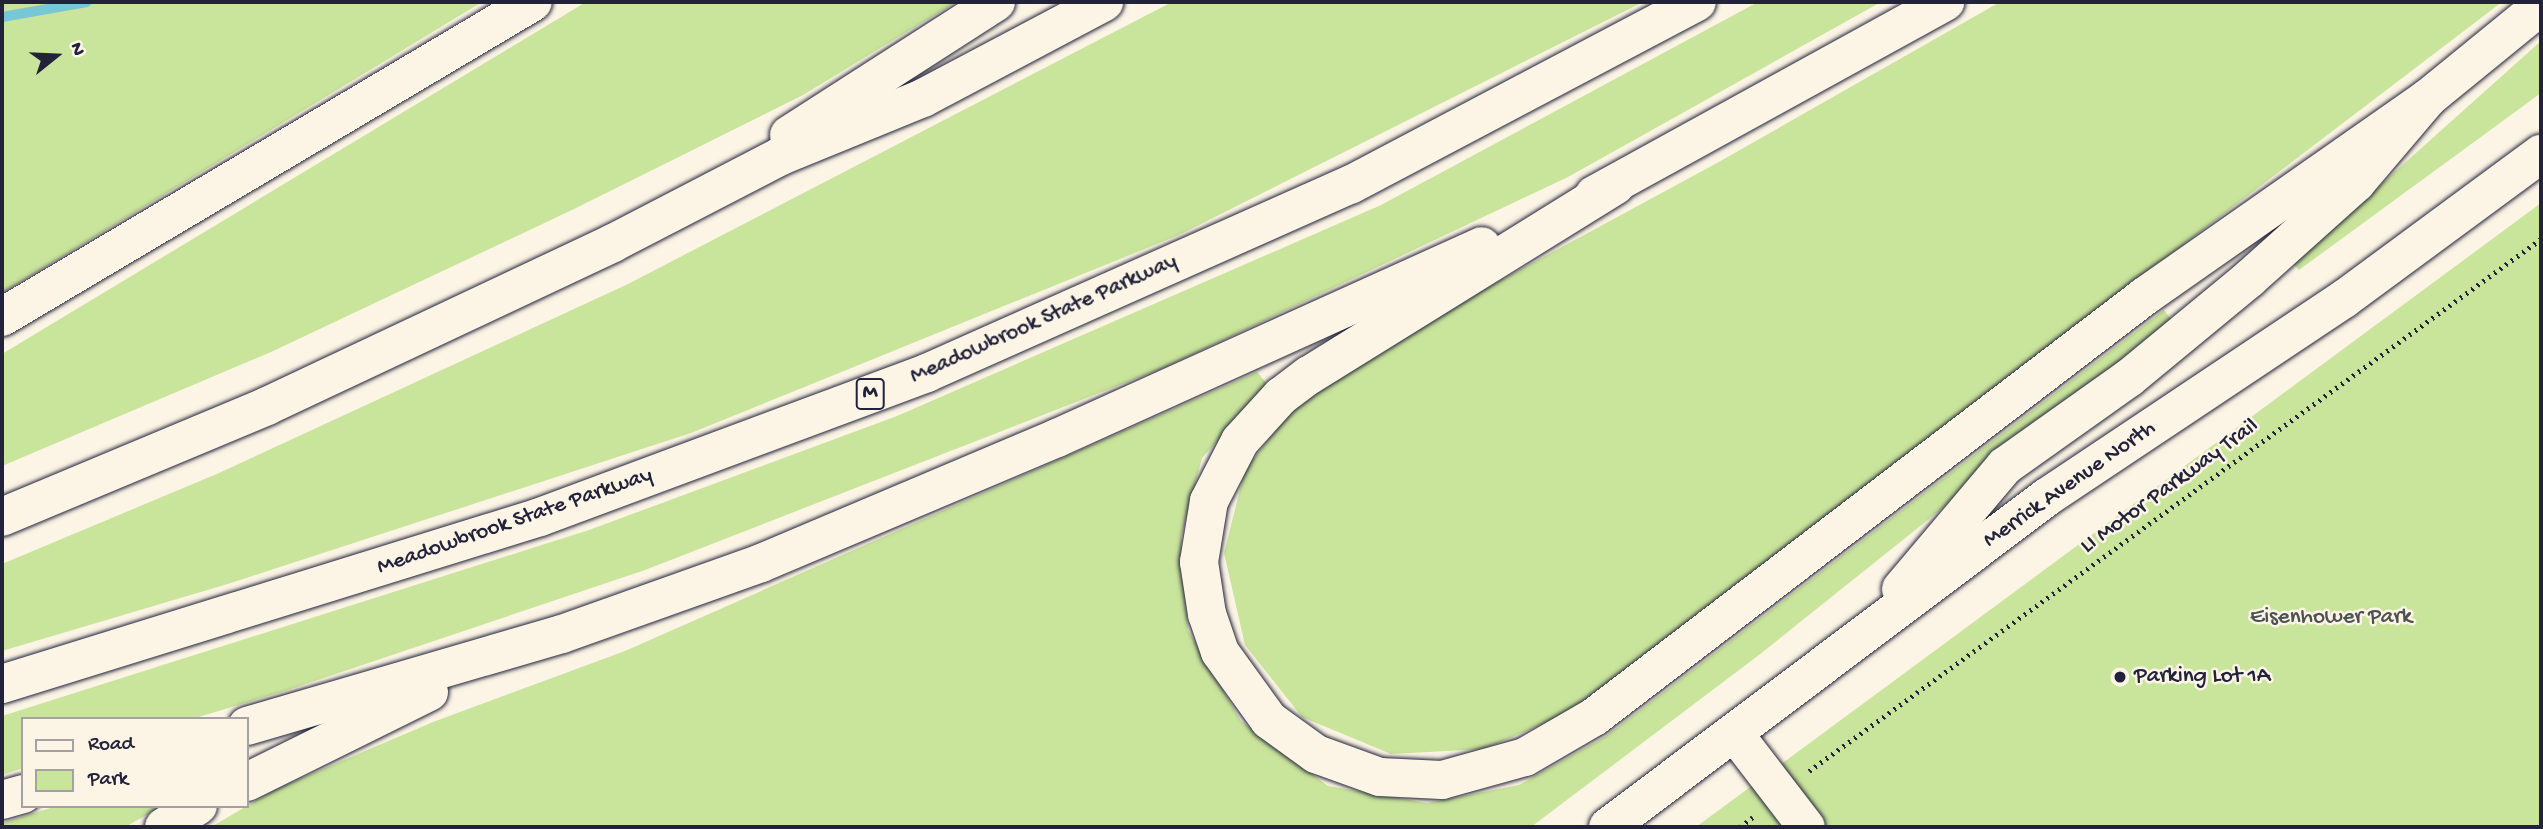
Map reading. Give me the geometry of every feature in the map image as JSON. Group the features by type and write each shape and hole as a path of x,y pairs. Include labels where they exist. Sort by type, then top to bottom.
{"main road":[{"path":"2,317 533,2"},
{"path":"701,197 827,109 996,2"},
{"path":"2,517 267,406 781,156 923,98 1104,2"},
{"name":"Meadowbrook State Parkway","path":"2,684 540,517 927,373 1350,185 1697,2"},
{"path":"1945,2 1616,185 1309,375 1281,396 1240,441 1209,501 1199,562 1207,614 1220,652 1269,720 1316,754 1380,777 1442,780 1525,757 1594,718 2145,296 2428,98 2541,6"},
{"path":"1856,643 2005,466 2129,378 2249,279 2356,183 2428,98"},
{"name":"Merrick Avenue North","path":"1608,827 2048,497 2344,299 2541,154"},
{"path":"248,726 562,634 761,563 1057,438 1616,185"},
{"path":"248,782 412,700 562,634"},
{"path":"2,800 21,795"},
{"path":"164,827 195,808"}],"lane":[{"path":"1734,733 1806,827"}],"path":[{"name":"LI Motor Parkway Trail","path":"1818,764 2541,239"},
{"path":"1740,827 1746,822"}],"green space":[{"path":"2,2 482,2 2,293"},
{"path":"586,2 956,2 803,95 574,209 271,352 2,466 2,354"},
{"path":"1172,2 1643,2 1179,235 691,433 231,583 2,651 2,564 219,473 628,284"},
{"path":"1758,2 1881,2 1568,177 1166,367 645,570 285,691 199,717 21,717 21,769 2,775 2,716 589,530 897,416 1381,205"},
{"path":"2000,2 2502,2 1568,713 1484,749 1391,754 1302,717 1245,645 1224,553 1245,470 1296,404 1368,352 1717,163"},
{"path":"2541,41 2541,93 2299,270 2293,263"},
{"name":"Eisenhower Park","path":"2541,203 2541,827 1696,827"},
{"path":"2164,310 2174,323 1759,655 1531,827 211,827 248,808 248,805 276,789 433,722 625,651 1257,372 1269,386 1202,458 1181,537 1188,630 1241,721 1328,786 1427,803 1519,785 1606,736"},
{"path":"51,808 159,808 125,827 2,827 2,823"}],"waterway":[{"path":"2,17 87,2"}],"place":[{"name":"Parking Lot 1A","path":"2120,677"}]}
